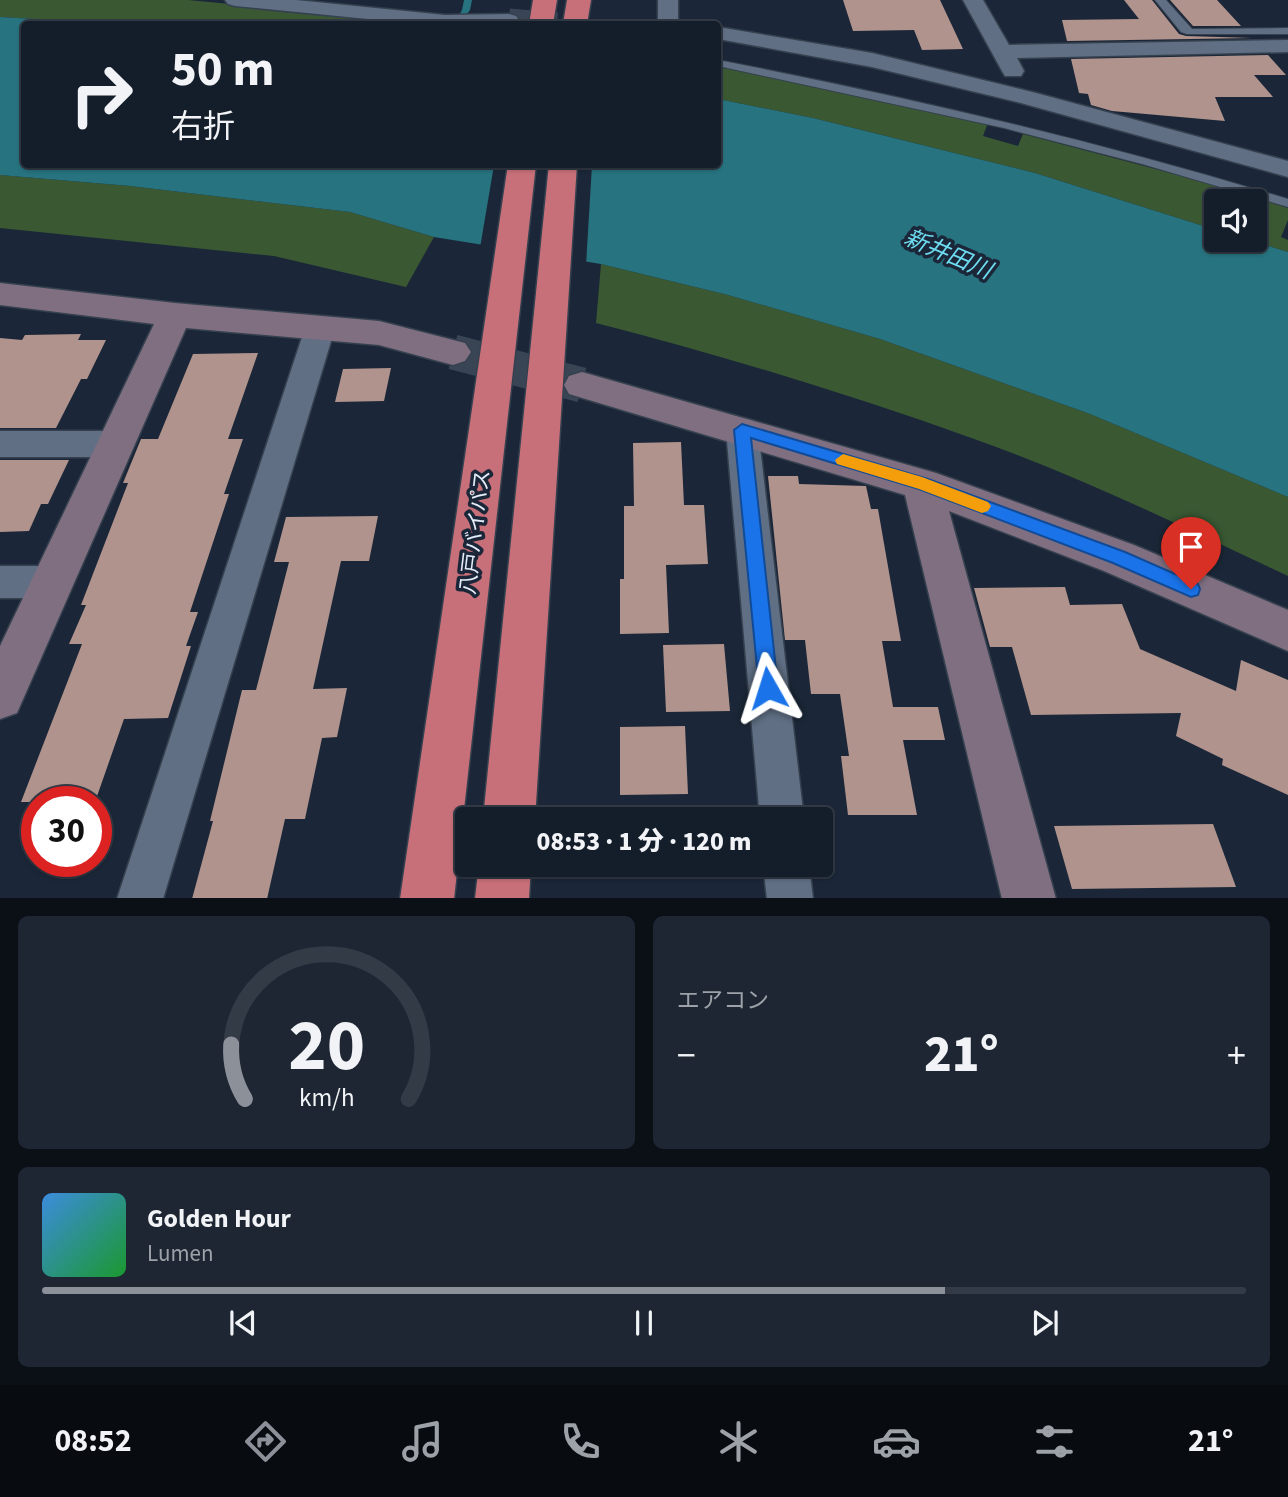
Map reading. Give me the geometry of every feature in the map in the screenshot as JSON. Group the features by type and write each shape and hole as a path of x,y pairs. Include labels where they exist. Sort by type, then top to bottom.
{"highway":[{"path":"542,21 545,0"},
{"path":"576,21 579,0"},
{"name":"八戸バイパス","path":"427,898 521,168"},
{"path":"510,807 563,168"},
{"path":"502,898 504,877"}],"street":[{"path":"235,0 445,21 509,20"},
{"path":"668,0 668,21"},
{"path":"972,0 1028,98"},
{"path":"721,34 872,60 1028,98 1288,169"},
{"path":"1003,52 1288,46"},
{"path":"0,294 176,315 379,333 453,352"},
{"path":"0,697 176,315"},
{"path":"140,898 320,328"},
{"path":"582,385 922,484 1119,558 1288,631"},
{"path":"742,430 781,807"},
{"path":"0,444 117,444"},
{"path":"922,484 1029,898"},
{"path":"0,582 53,582"},
{"path":"788,877 790,898"}],"lane":[{"path":"1160,0 1185,30 1191,32 1288,31"},
{"path":"721,64 854,88 998,123 1231,185 1288,203"}],"shaded area":[{"path":"0,0 188,0 411,21 71,21 0,17"},
{"path":"721,68 855,92 987,125 983,136 1018,146 1023,134 1226,189 1204,189 1204,226 1035,173 813,118 721,100"},
{"path":"0,175 130,186 350,212 434,237 406,287 274,256 0,228"},
{"path":"1267,202 1288,208 1288,220 1281,237 1288,240 1288,252 1267,246"},
{"path":"601,264 728,295 880,339 1090,414 1288,497 1288,576 1095,487 977,440 788,377 596,323"}],"water":[{"name":"新井田川","path":"0,17 71,21 21,21 21,168 721,168 721,100 813,118 1035,173 1204,226 1204,252 1267,252 1267,246 1288,252 1288,497 1090,414 880,339 728,295 601,264 434,237 350,212 130,186 0,175"}],"pier":[{"path":"493,168 592,168 586,265 480,248"}],"building":[{"path":"843,0 940,0 963,49 922,50 914,30 853,31"},
{"path":"1124,0 1152,0 1179,34 1252,38 1067,41 1062,20 1139,19"},
{"path":"1170,0 1217,0 1241,26 1193,26"},
{"path":"1268,55 1286,75 1254,75 1273,97 1215,97 1225,121 1112,111 1091,105 1088,94 1079,93 1071,59"},
{"path":"81,334 78,340 106,340 87,379 81,379 56,428 0,428 0,338 22,340 25,335"},
{"path":"258,353 228,439 243,439 224,494 229,494 190,612 198,612 186,646 191,646 168,718 124,719 101,786 27,786 82,644 69,644 86,605 81,605 128,483 123,483 141,439 158,439 193,354"},
{"path":"391,368 384,401 335,402 343,369"},
{"path":"681,442 684,505 704,505 708,564 666,565 669,633 620,634 620,579 624,579 624,506 634,506 633,443"},
{"path":"0,460 69,460 48,504 41,504 29,531 0,532"},
{"path":"768,476 798,476 799,484 866,486 871,509 878,509 901,641 882,641 893,707 938,707 945,740 903,740 917,815 848,815 841,756 849,756 840,694 811,694 805,640 785,640"},
{"path":"378,516 369,561 341,561 313,689 347,688 337,737 322,738 305,819 285,819 267,898 192,898 213,821 210,821 242,690 256,690 289,562 274,562 286,517"},
{"path":"1065,587 1070,605 1122,604 1140,649 1236,691 1241,660 1288,680 1288,795 1222,765 1223,759 1176,736 1181,713 1031,715 1012,647 990,647 974,588"},
{"path":"724,644 730,711 666,712 663,645"},
{"path":"685,726 688,794 620,795 620,727"},
{"path":"1213,824 1236,887 1072,889 1054,826"}],"waterway":[{"path":"459,21 466,10 468,0"}],"tunnel":[{"path":"509,20 521,21"},
{"path":"453,352 582,385"}],"slow traffic":[{"path":"843,460 982,506"}],"route":[{"path":"768,688 742,430 922,484 1119,558 1191,589"}]}
